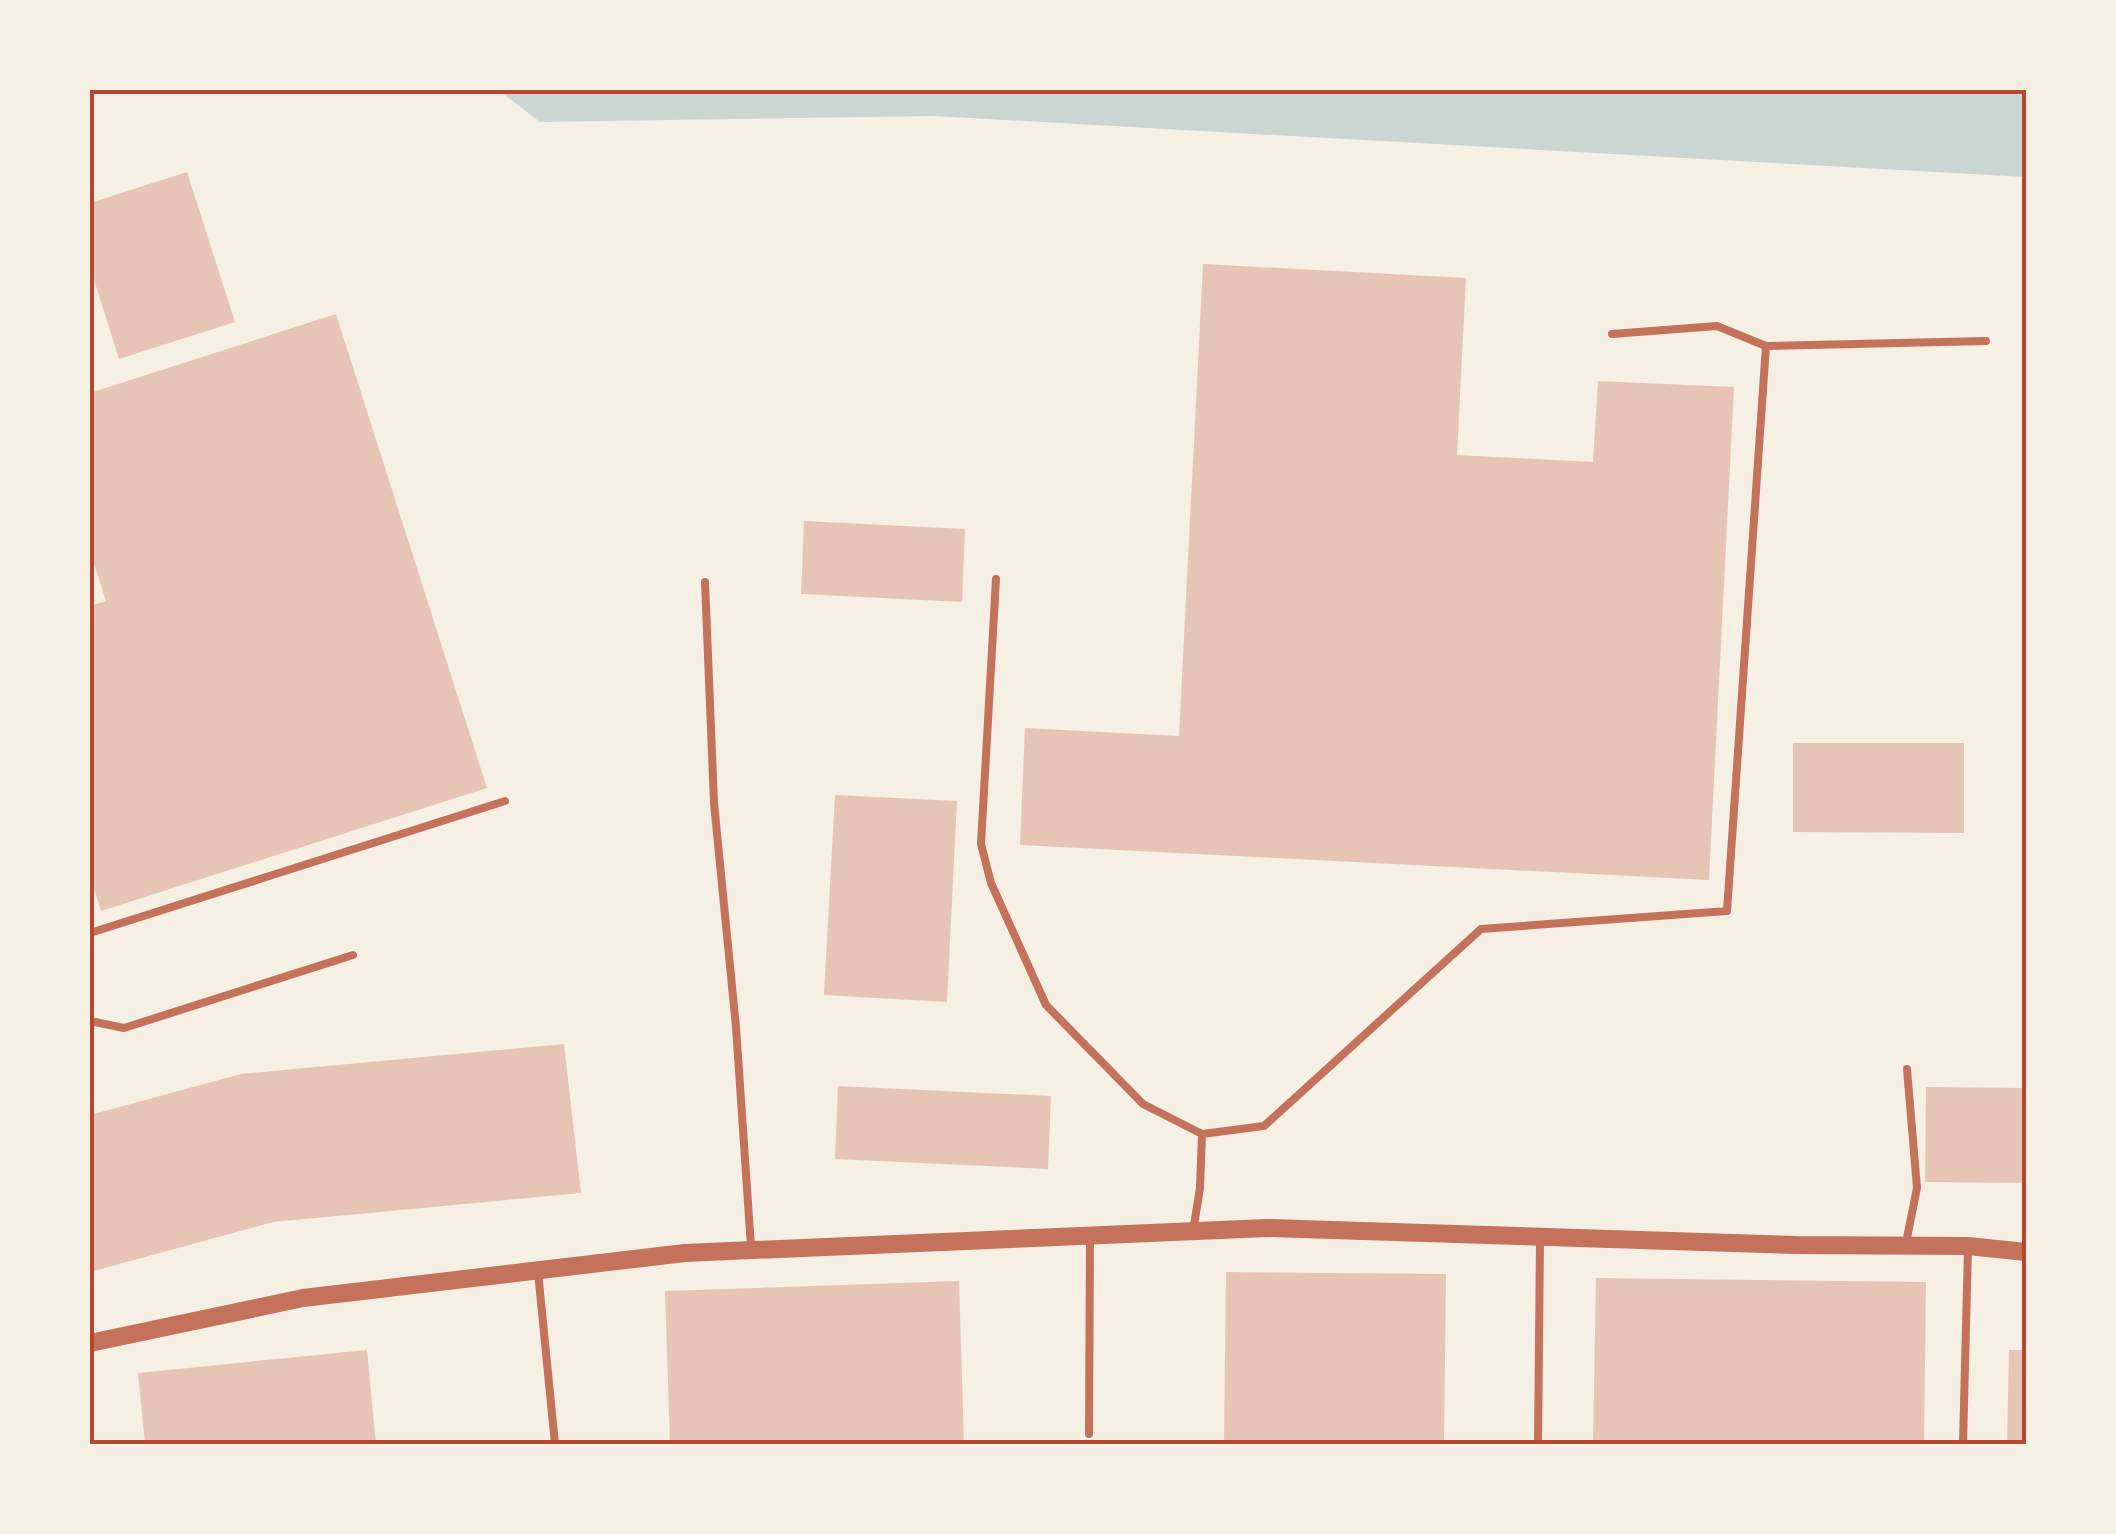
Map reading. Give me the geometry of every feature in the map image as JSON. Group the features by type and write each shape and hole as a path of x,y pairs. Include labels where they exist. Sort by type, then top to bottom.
{"street":[{"path":"90,1342 303,1298 685,1254 1090,1234 1267,1228 1968,1246 2026,1252"}],"lane":[{"path":"1612,334 1716,326 1766,346 1986,340"},
{"path":"996,579 981,844 991,883 1046,1004 1142,1104 1202,1134 1264,1126 1481,929 1727,911 1766,346"},
{"path":"704,582 714,802 736,1027 751,1252"},
{"path":"90,934 505,801"},
{"path":"90,1021 124,1028 353,955"},
{"path":"1906,1247 1916,1188 1907,1069"},
{"path":"1193,1231 1202,1134"},
{"path":"1089,1434 1090,1234"},
{"path":"1538,1444 1540,1234"},
{"path":"1963,1444 1968,1246"},
{"path":"538,1272 555,1444"}],"shaded area":[{"path":"498,90 2026,90 2026,177 934,116 540,122"}],"building":[{"path":"187,172 235,322 119,359 90,267 90,203"},
{"path":"1203,264 1466,278 1457,455 1593,462 1598,381 1734,387 1709,880 1020,845 1025,728 1179,736"},
{"path":"336,314 487,788 101,911 90,876 90,606 106,601 90,551 90,393"},
{"path":"804,521 965,529 962,602 801,594"},
{"path":"1793,743 1964,743 1964,833 1793,832"},
{"path":"835,795 957,801 947,1002 824,995"},
{"path":"564,1044 581,1193 273,1222 90,1272 90,1115 241,1074"},
{"path":"838,1086 1051,1096 1048,1169 835,1159"},
{"path":"1926,1087 2026,1088 2026,1183 1925,1182"},
{"path":"1226,1272 1446,1274 1444,1444 1224,1444"},
{"path":"1596,1278 1926,1282 1924,1444 1593,1444"},
{"path":"959,1281 964,1444 670,1444 665,1291"},
{"path":"367,1350 376,1444 145,1444 138,1373"},
{"path":"2009,1350 2026,1350 2026,1444 2007,1444"}]}
